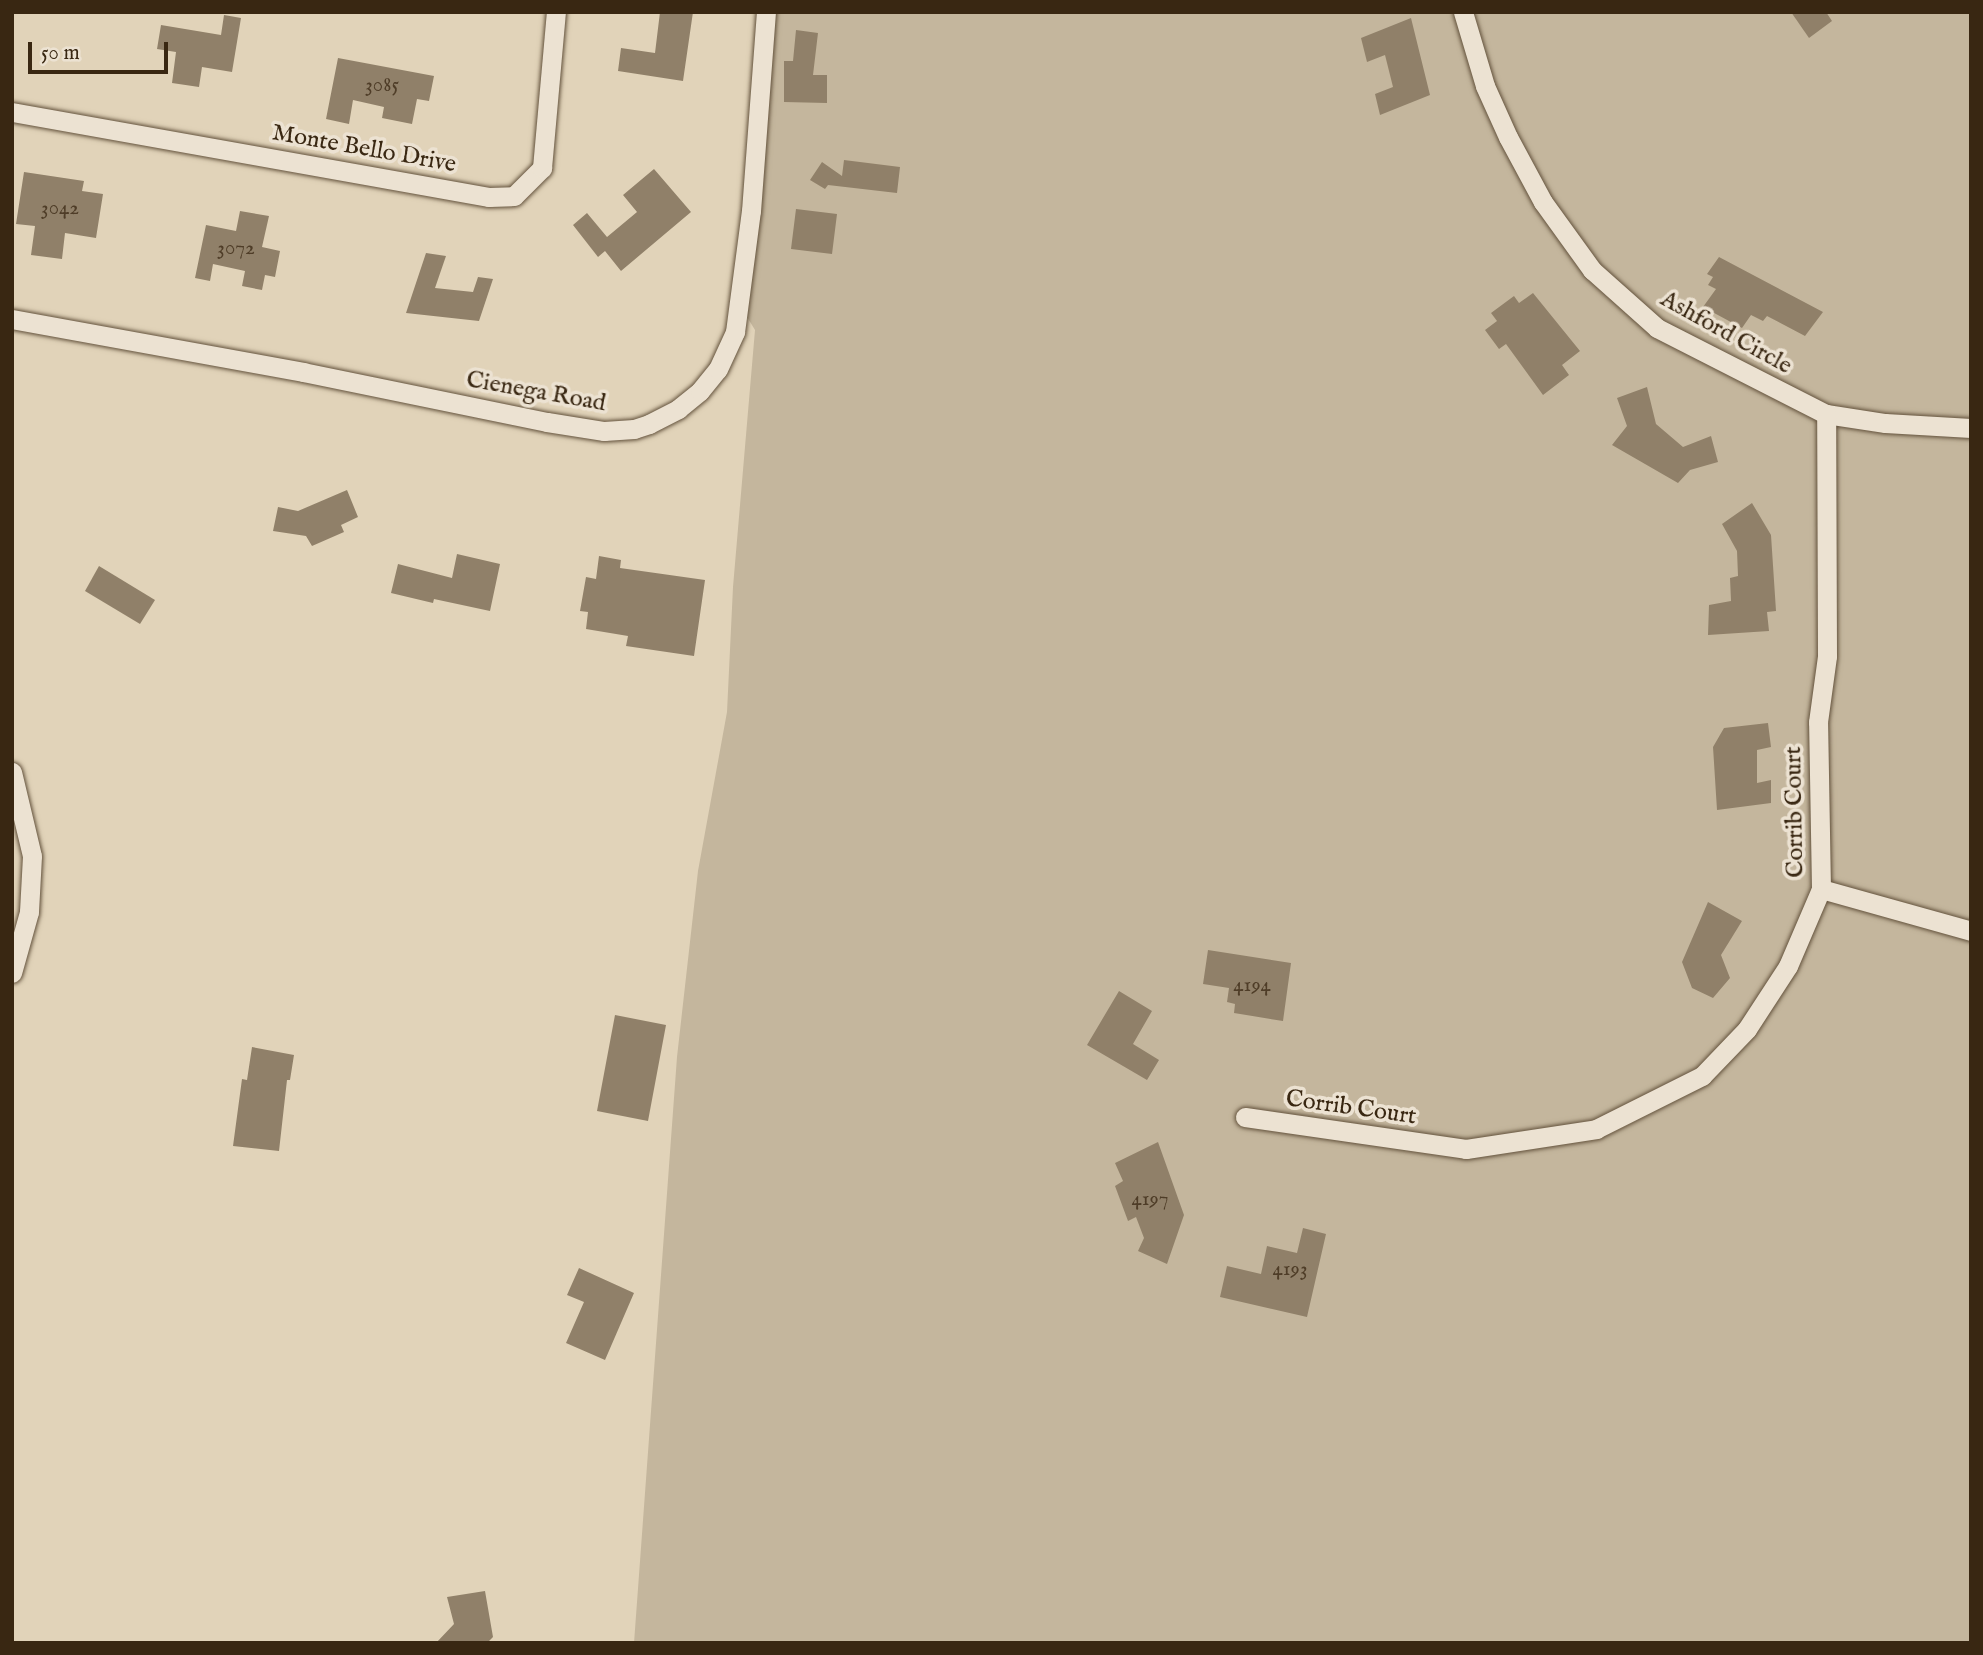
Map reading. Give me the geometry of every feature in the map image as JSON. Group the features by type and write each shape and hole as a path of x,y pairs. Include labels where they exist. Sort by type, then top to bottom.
{"street":[{"name":"Monte Bello Drive","path":"12,111 489,197 514,196 542,168 556,12"},
{"name":"Cienega Road","path":"12,319 303,372 588,429 634,429 649,424 678,409 701,391 718,369 734,332 751,211 766,12"},
{"name":"Ashford Circle","path":"1462,12 1485,86 1508,137 1543,202 1592,270 1657,328 1826,414 1885,423 1971,428"},
{"name":"Corrib Court","path":"1245,1117 1466,1149 1595,1129 1702,1076 1747,1028 1788,966 1821,889 1818,722 1827,656 1826,414"},
{"path":"12,772 32,856 29,912 12,973"},
{"path":"1821,889 1971,931"}],"shaded area":[{"path":"769,12 1971,12 1971,1643 634,1643 677,1057 698,871 727,712 733,587 755,330 735,297"}],"building":[{"path":"660,12 693,12 683,81 618,71 621,48 655,53"},
{"path":"1791,12 1826,12 1832,21 1809,38"},
{"path":"224,15 241,18 232,72 202,67 199,87 172,83 176,52 157,49 161,25 221,35"},
{"path":"1411,18 1430,95 1380,115 1375,94 1393,87 1385,55 1367,62 1361,38"},
{"path":"796,30 818,33 813,75 827,75 827,103 784,102 784,61 793,61"},
{"path":"338,58 434,76 429,101 417,99 412,124 382,118 384,107 353,100 349,124 326,119"},
{"path":"844,160 900,167 897,193 828,185 825,189 810,180 822,162 842,176"},
{"path":"654,169 691,212 621,271 605,251 598,257 573,225 587,213 607,237 637,212 623,195"},
{"path":"24,172 84,181 82,191 103,194 96,238 65,233 62,259 31,255 35,226 16,224"},
{"path":"796,209 837,214 832,254 791,249"},
{"path":"240,211 269,216 262,247 280,251 275,277 265,275 262,290 242,286 245,271 213,264 210,281 195,278 206,225 236,231"},
{"path":"426,253 446,256 435,288 473,292 478,277 493,279 479,321 406,313"},
{"path":"1719,257 1823,312 1805,336 1767,316 1763,321 1751,315 1742,328 1703,307 1716,289 1708,285 1713,277 1707,274"},
{"path":"1533,293 1580,351 1562,365 1569,375 1543,395 1506,344 1499,349 1485,330 1497,321 1491,313 1514,296 1519,303"},
{"path":"1647,387 1656,424 1683,447 1711,436 1718,462 1690,470 1678,483 1612,445 1627,426 1617,398"},
{"path":"347,490 358,517 341,525 344,532 312,546 306,536 273,531 278,507 298,511"},
{"path":"1752,503 1771,535 1776,611 1767,612 1769,631 1708,635 1709,605 1731,601 1730,578 1738,576 1737,551 1722,524"},
{"path":"457,554 500,564 490,611 434,599 433,603 391,593 398,564 452,578"},
{"path":"599,556 621,560 620,568 705,580 694,656 626,646 628,636 586,629 588,612 580,611 586,577 596,579"},
{"path":"99,566 155,600 140,624 85,591"},
{"path":"1768,723 1771,747 1757,750 1757,783 1771,780 1771,803 1717,810 1713,747 1724,728"},
{"path":"1708,902 1742,921 1721,955 1730,978 1713,998 1692,988 1682,962"},
{"path":"1208,950 1291,963 1283,1021 1234,1013 1235,1004 1227,1002 1229,988 1203,984"},
{"path":"1119,991 1152,1011 1133,1044 1159,1060 1147,1080 1087,1045"},
{"path":"615,1015 666,1025 648,1121 597,1111"},
{"path":"252,1047 294,1055 290,1080 287,1080 279,1151 233,1146 242,1079 247,1080"},
{"path":"1158,1142 1184,1215 1167,1264 1138,1251 1144,1238 1136,1217 1128,1221 1115,1186 1123,1181 1115,1163"},
{"path":"1303,1228 1326,1234 1307,1317 1220,1297 1227,1266 1261,1274 1267,1246 1297,1253"},
{"path":"579,1268 634,1293 605,1360 566,1343 584,1302 567,1295"},
{"path":"485,1591 493,1637 487,1643 436,1643 454,1624 447,1597"}]}
